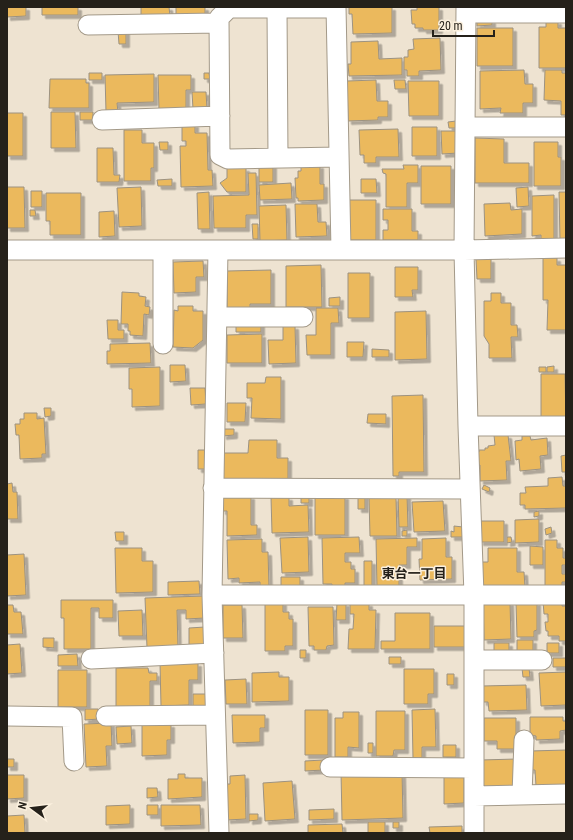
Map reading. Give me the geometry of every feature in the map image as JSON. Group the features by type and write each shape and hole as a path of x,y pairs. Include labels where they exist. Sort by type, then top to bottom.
{"street":[{"path":"88,24 222,15 229,8 336,7 341,250"},
{"path":"277,8 278,158"},
{"path":"474,833 474,595 464,250 466,10 566,13"},
{"path":"222,15 220,155 228,159 339,157"},
{"path":"102,120 220,116"},
{"path":"465,127 566,127"},
{"path":"7,250 464,250 566,248"},
{"path":"163,250 163,344"},
{"path":"218,250 212,595 219,833"},
{"path":"217,317 303,317"},
{"path":"468,426 566,426"},
{"path":"213,488 470,489"},
{"path":"212,595 566,595"},
{"path":"91,660 214,653"},
{"path":"474,660 542,660"},
{"path":"106,716 215,715"},
{"path":"7,716 72,717 74,761"},
{"path":"522,795 524,740"},
{"path":"330,767 474,768"},
{"path":"474,796 566,794"}],"building":[{"path":"7,7 26,7 26,16 7,17"},
{"path":"42,7 78,7 78,15 42,15"},
{"path":"141,7 169,7 170,16 141,17"},
{"path":"176,7 205,7 205,15 176,16"},
{"path":"349,7 392,7 392,33 353,34 352,14 349,14"},
{"path":"417,7 439,7 439,30 423,30 423,28 415,28 415,24 412,24 411,10 417,10"},
{"path":"492,20 492,25 477,26 477,21"},
{"path":"546,21 558,21 558,28 566,28 566,68 539,68 539,27 546,27"},
{"path":"477,28 513,28 513,66 477,66"},
{"path":"118,31 126,31 126,44 119,44"},
{"path":"440,38 441,70 419,71 419,76 407,76 407,70 404,70 404,57 408,57 408,50 414,49 413,39"},
{"path":"378,41 379,59 402,58 402,75 349,76 348,64 351,64 351,42"},
{"path":"524,70 525,84 533,84 533,103 523,103 523,113 500,113 501,108 480,109 480,71"},
{"path":"545,70 562,70 562,73 566,73 566,115 561,115 561,101 544,100"},
{"path":"89,73 102,73 102,80 89,80"},
{"path":"204,73 209,73 210,79 204,79"},
{"path":"154,74 154,102 117,103 118,112 106,112 105,75"},
{"path":"158,75 191,75 191,90 186,90 186,109 159,110"},
{"path":"50,79 86,79 86,83 89,83 89,108 49,108"},
{"path":"376,80 377,101 388,101 388,117 378,117 378,120 348,121 347,81"},
{"path":"394,80 405,80 406,89 395,89"},
{"path":"408,81 439,81 439,116 409,116"},
{"path":"192,92 206,92 207,109 193,109"},
{"path":"51,112 75,112 76,148 51,148"},
{"path":"80,112 93,112 93,120 80,120"},
{"path":"7,113 23,113 23,156 7,156"},
{"path":"456,121 456,128 449,128 448,122"},
{"path":"182,124 195,124 195,133 207,133 208,170 212,170 213,186 181,187 180,146 186,146 186,141 182,141"},
{"path":"412,127 437,127 437,156 412,156"},
{"path":"398,129 399,157 376,157 376,163 364,163 364,155 360,155 359,130"},
{"path":"124,130 142,130 142,143 154,143 154,168 151,168 151,181 124,181"},
{"path":"441,131 457,131 458,153 442,154"},
{"path":"475,138 504,139 504,163 529,163 529,183 475,183"},
{"path":"159,142 168,142 168,150 160,150"},
{"path":"534,142 558,142 558,157 561,157 561,186 534,186"},
{"path":"97,148 113,148 114,175 120,175 119,182 97,182"},
{"path":"259,165 273,165 273,182 259,182"},
{"path":"320,165 320,184 324,184 324,200 298,201 298,198 296,198 295,178 298,178 298,171 301,171 301,166"},
{"path":"403,165 418,165 418,183 407,183 407,207 386,207 386,174 383,173 382,169 404,169"},
{"path":"421,166 451,166 451,204 421,204"},
{"path":"227,168 246,168 246,192 227,192 220,183 227,178"},
{"path":"248,173 256,173 257,215 246,215 246,228 214,228 213,196 249,195"},
{"path":"172,179 172,186 158,186 157,180"},
{"path":"361,179 376,179 377,193 361,193"},
{"path":"291,183 292,199 260,200 259,185"},
{"path":"7,187 24,187 25,228 7,228"},
{"path":"141,187 142,226 119,227 117,188"},
{"path":"528,187 529,206 517,207 516,188"},
{"path":"31,191 42,191 42,207 31,207"},
{"path":"209,192 210,229 198,229 197,193"},
{"path":"559,192 566,192 566,241 560,241"},
{"path":"46,193 81,193 81,235 50,235 50,221 46,221"},
{"path":"554,195 554,240 541,240 541,235 532,236 532,196"},
{"path":"349,200 376,200 376,240 349,240"},
{"path":"510,203 511,210 522,209 522,234 485,236 484,204"},
{"path":"295,204 317,204 318,222 326,222 327,236 296,237"},
{"path":"286,205 287,240 260,241 259,206"},
{"path":"383,209 412,209 412,231 418,231 418,240 383,240 383,230 388,230 388,220 383,220"},
{"path":"30,210 35,210 36,216 30,216"},
{"path":"114,211 115,236 99,237 99,212"},
{"path":"252,224 258,224 258,239 253,239"},
{"path":"543,258 557,258 557,265 566,265 566,330 547,330 548,300 543,300"},
{"path":"476,259 491,259 491,279 477,279"},
{"path":"203,261 204,277 196,277 196,292 174,293 173,262"},
{"path":"321,265 322,307 286,307 286,266"},
{"path":"395,267 418,267 418,290 412,290 413,297 395,297"},
{"path":"271,270 271,304 250,304 250,308 227,308 227,271"},
{"path":"348,273 370,273 370,318 348,318"},
{"path":"122,292 139,293 139,296 146,297 145,306 150,307 149,315 144,314 143,336 130,335 130,331 128,331 128,324 121,324"},
{"path":"491,293 501,293 501,303 511,303 511,325 517,325 518,337 511,337 512,358 489,358 489,344 484,336 484,301 491,301"},
{"path":"340,297 340,306 329,306 329,298"},
{"path":"178,306 193,306 193,311 203,311 203,340 193,348 173,347 174,310 178,311"},
{"path":"316,308 338,308 339,323 331,323 331,355 307,355 306,335 316,335"},
{"path":"426,311 427,359 395,360 395,312"},
{"path":"107,320 118,320 118,330 124,330 124,339 108,339"},
{"path":"261,323 261,332 236,332 236,324"},
{"path":"283,326 295,326 296,363 269,364 268,340 283,340"},
{"path":"262,334 262,363 227,363 227,335"},
{"path":"347,342 364,342 363,357 347,357"},
{"path":"150,343 151,363 107,364 107,351 110,351 110,344"},
{"path":"372,349 389,350 389,357 372,357"},
{"path":"170,365 185,365 186,381 170,382"},
{"path":"554,366 554,372 547,372 547,367"},
{"path":"160,367 160,406 132,407 132,389 129,389 129,368"},
{"path":"539,367 546,367 546,372 539,372"},
{"path":"541,374 565,374 566,422 541,422"},
{"path":"266,377 281,377 281,419 251,418 252,398 247,398 247,383 265,383"},
{"path":"190,388 205,388 206,404 191,405"},
{"path":"423,395 424,472 399,472 399,476 393,476 392,396"},
{"path":"227,403 246,403 245,422 227,422"},
{"path":"44,408 51,408 51,416 45,417"},
{"path":"24,413 37,413 37,419 44,418 46,454 42,454 42,458 20,459 19,435 16,435 15,424 20,424 20,419 24,419"},
{"path":"368,414 386,414 386,424 367,423"},
{"path":"223,429 234,429 234,435 223,436"},
{"path":"494,435 508,435 511,461 506,461 507,480 480,481 480,465 477,465 476,452 479,452 479,450 485,450 488,446 495,445"},
{"path":"522,436 530,436 531,440 547,438 548,455 540,456 541,469 520,471 519,459 516,460 515,441 522,440"},
{"path":"249,440 277,440 277,458 288,458 288,479 223,479 222,453 248,453"},
{"path":"198,450 208,450 208,469 198,469"},
{"path":"566,455 566,472 562,472 561,456"},
{"path":"562,477 563,486 566,486 566,508 525,509 525,505 520,505 520,493 526,493 525,487 548,486 548,478"},
{"path":"12,483 13,492 17,492 18,519 7,519 7,484"},
{"path":"484,485 490,488 489,492 482,489"},
{"path":"365,495 365,509 358,509 358,496"},
{"path":"398,495 407,495 408,527 399,527"},
{"path":"222,496 251,496 251,525 257,525 257,535 227,536 227,511 222,511"},
{"path":"301,496 309,496 309,503 301,503"},
{"path":"315,496 345,496 345,535 315,535"},
{"path":"271,497 289,497 289,506 308,505 309,532 272,533"},
{"path":"369,498 396,498 397,536 370,536"},
{"path":"443,501 445,531 414,532 412,502"},
{"path":"539,511 539,516 534,517 534,512"},
{"path":"539,519 539,542 515,543 515,520"},
{"path":"480,521 504,521 504,542 480,542"},
{"path":"454,526 463,527 463,537 451,537 451,531 454,532"},
{"path":"551,527 552,533 546,535 545,529"},
{"path":"407,530 407,536 402,536 402,531"},
{"path":"115,532 124,532 124,541 116,541"},
{"path":"308,537 309,572 282,573 280,538"},
{"path":"359,537 360,553 345,553 345,562 351,562 351,569 355,569 355,583 345,583 345,587 332,587 332,584 323,584 322,538"},
{"path":"507,537 511,537 512,542 507,543"},
{"path":"417,538 417,547 407,547 407,565 399,565 399,588 377,589 376,539"},
{"path":"446,538 446,557 452,557 452,579 420,580 419,559 422,559 422,539"},
{"path":"262,539 262,552 268,552 269,587 260,587 260,582 239,583 239,578 228,579 227,540"},
{"path":"545,540 557,540 557,548 563,548 563,558 566,558 566,565 562,565 562,574 566,574 566,582 562,582 562,591 545,591"},
{"path":"530,546 543,547 543,565 530,565"},
{"path":"115,548 142,548 142,561 153,561 153,592 116,593"},
{"path":"488,548 517,548 517,572 524,572 525,587 480,588 480,562 488,562"},
{"path":"24,554 26,595 7,596 7,555"},
{"path":"364,561 372,561 372,586 364,586"},
{"path":"281,577 300,577 300,588 281,589"},
{"path":"199,581 200,594 168,595 168,582"},
{"path":"204,596 205,618 186,619 186,610 177,610 178,648 147,648 145,598"},
{"path":"61,600 113,600 113,618 99,618 99,608 91,608 91,649 64,649 64,618 61,618"},
{"path":"562,600 562,606 566,606 566,641 559,641 559,636 548,636 545,622 548,622 548,614 544,614 543,601"},
{"path":"265,602 283,602 283,612 289,612 289,619 293,619 293,646 285,646 285,651 265,651"},
{"path":"510,602 511,639 484,640 483,603"},
{"path":"537,602 537,630 534,631 534,637 517,637 516,603"},
{"path":"337,603 346,603 346,620 336,620"},
{"path":"350,603 369,603 369,610 376,610 375,649 348,649 349,629 353,629 354,614 350,614"},
{"path":"7,605 13,605 14,612 21,612 23,634 7,634"},
{"path":"223,605 242,605 243,638 223,638"},
{"path":"308,607 333,607 334,645 327,646 326,650 314,650 314,646 309,646"},
{"path":"142,610 143,636 119,636 118,611"},
{"path":"395,613 430,613 430,649 381,649 381,641 395,641"},
{"path":"434,626 465,626 465,647 434,647"},
{"path":"205,627 205,646 189,647 189,628"},
{"path":"43,638 54,638 54,648 43,647"},
{"path":"517,640 533,640 533,654 517,654"},
{"path":"494,643 509,643 509,652 494,652"},
{"path":"547,643 559,643 559,653 547,653"},
{"path":"20,644 22,673 7,674 7,645"},
{"path":"300,650 306,650 306,658 300,658"},
{"path":"77,654 78,666 58,666 58,655"},
{"path":"389,657 401,657 401,664 389,664"},
{"path":"553,658 566,658 566,667 553,667"},
{"path":"160,663 198,663 198,680 189,680 189,705 161,706"},
{"path":"116,668 148,668 149,673 157,673 157,681 150,681 150,709 116,710"},
{"path":"522,668 529,668 530,677 523,677"},
{"path":"404,669 434,669 434,694 428,694 428,704 404,704"},
{"path":"58,670 87,670 87,707 58,707"},
{"path":"279,672 279,677 289,677 289,701 252,702 252,673"},
{"path":"566,672 566,705 541,706 539,673"},
{"path":"447,674 454,674 454,685 447,685"},
{"path":"246,679 247,704 226,704 225,680"},
{"path":"526,685 527,710 489,711 488,702 483,702 482,686"},
{"path":"193,694 209,694 209,708 193,709"},
{"path":"85,709 98,709 99,719 85,720"},
{"path":"435,709 436,747 422,747 422,758 413,758 412,710"},
{"path":"305,710 328,710 328,755 305,755"},
{"path":"376,711 405,711 405,750 394,750 393,756 376,756"},
{"path":"343,712 359,712 359,748 348,747 348,757 335,757 335,718 343,718"},
{"path":"232,715 265,715 265,728 260,728 260,742 233,743"},
{"path":"530,717 563,717 563,721 566,721 566,730 560,731 560,739 536,740 536,736 530,735"},
{"path":"484,718 516,718 516,749 497,749 497,741 484,741"},
{"path":"111,723 112,746 106,746 107,766 86,767 84,724"},
{"path":"142,724 171,724 171,740 167,740 167,755 142,756"},
{"path":"131,726 132,743 117,744 116,727"},
{"path":"368,743 373,743 373,753 368,753"},
{"path":"443,745 456,745 456,757 443,757"},
{"path":"566,750 566,785 536,786 535,770 530,770 530,751"},
{"path":"7,759 14,759 14,767 7,767"},
{"path":"517,759 518,788 481,789 480,760"},
{"path":"323,760 324,770 305,771 305,761"},
{"path":"402,771 403,818 342,820 341,772"},
{"path":"464,771 464,803 444,804 444,772"},
{"path":"178,774 185,774 185,778 202,778 202,797 168,799 168,779 178,779"},
{"path":"7,775 24,775 24,798 7,799"},
{"path":"245,775 246,819 227,820 226,784 230,784 230,776"},
{"path":"292,781 295,819 265,821 263,783"},
{"path":"147,788 157,788 158,797 147,798"},
{"path":"130,805 130,824 106,825 106,806"},
{"path":"147,805 158,805 158,815 147,815"},
{"path":"161,805 200,805 201,825 161,826"},
{"path":"334,809 334,819 309,820 309,810"},
{"path":"249,814 258,814 258,820 249,821"},
{"path":"24,815 25,833 7,833 7,816"},
{"path":"368,822 385,822 385,833 368,833"},
{"path":"393,822 399,822 399,828 393,828"},
{"path":"342,824 343,833 308,833 308,825"},
{"path":"462,826 462,833 430,833 429,827"}],"district":[{"name":"東台一丁目","path":"414,573"}]}
